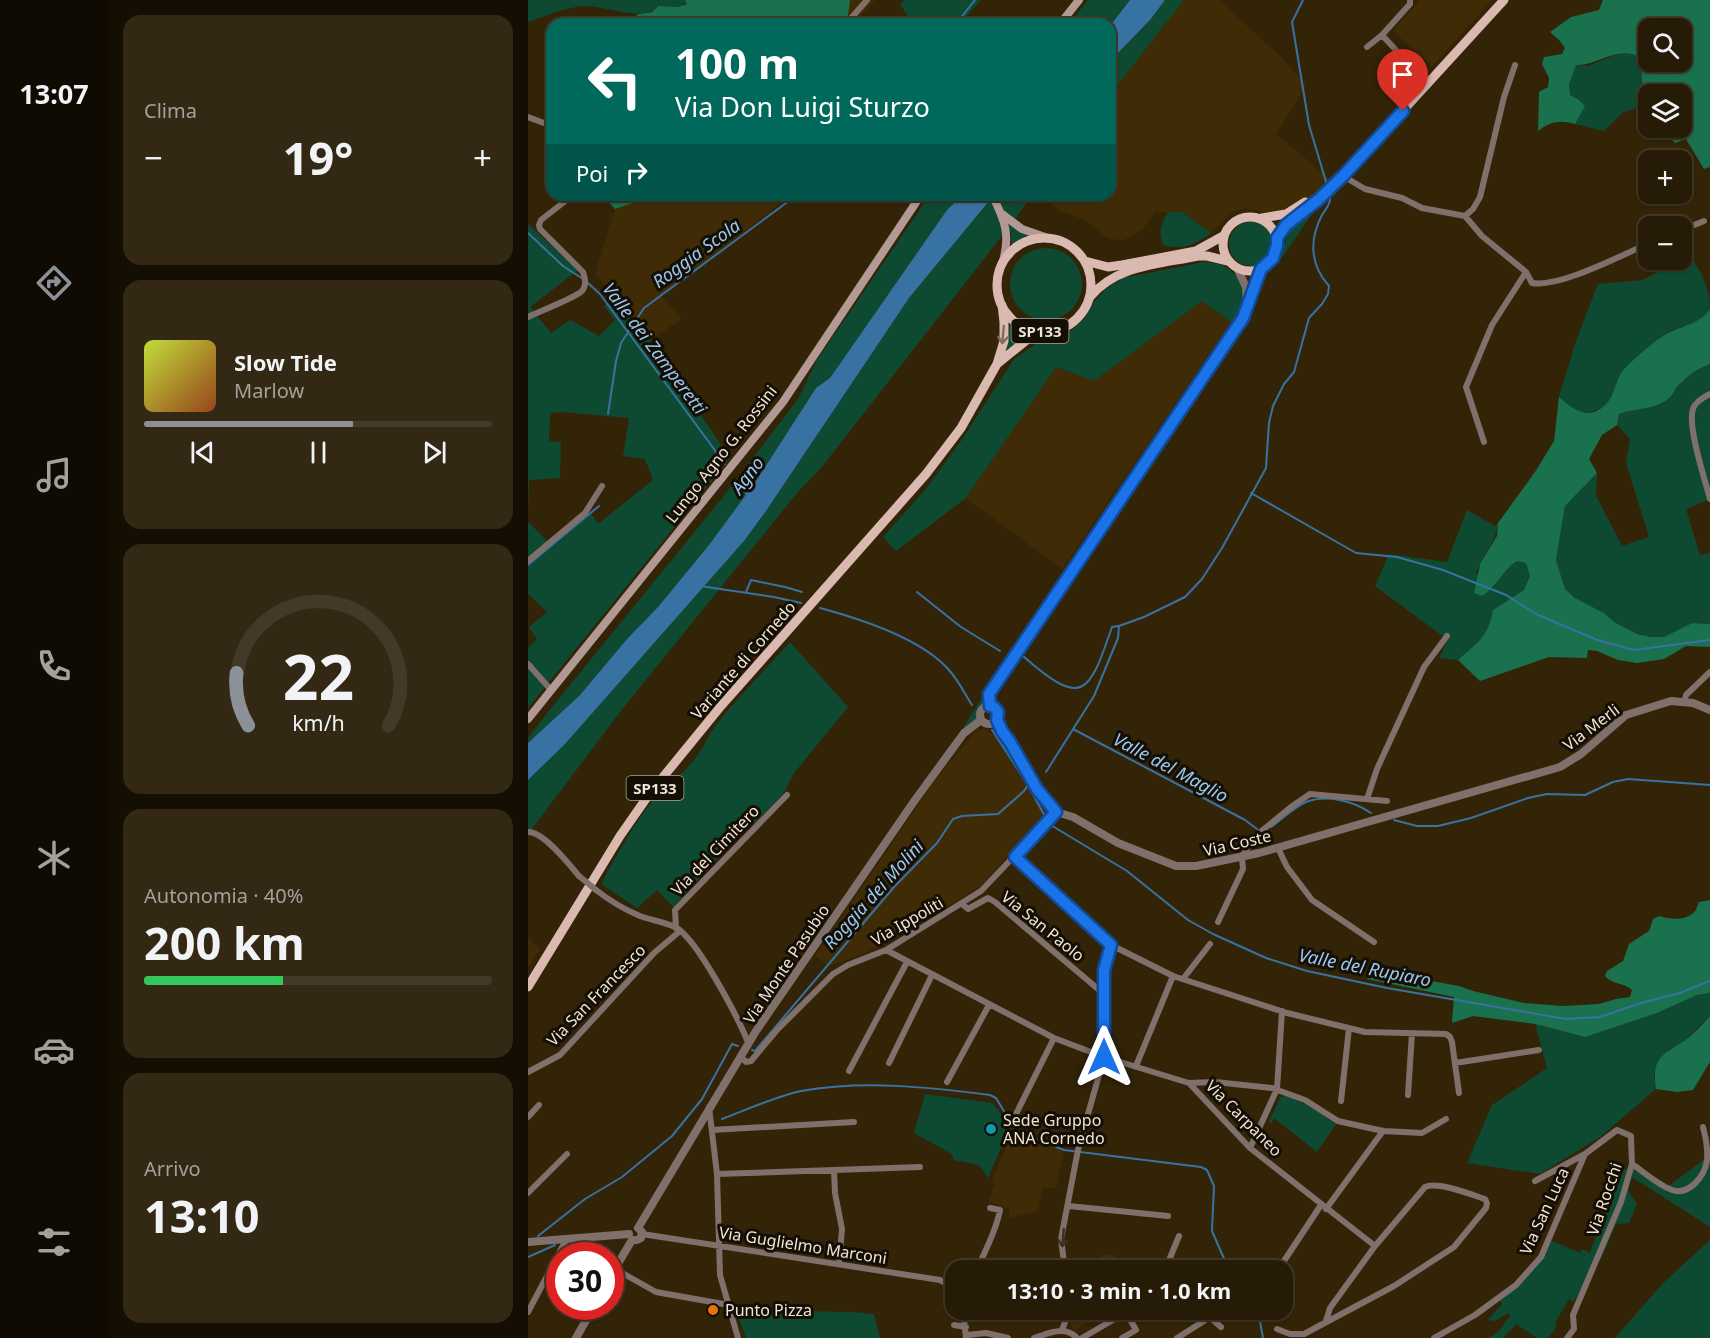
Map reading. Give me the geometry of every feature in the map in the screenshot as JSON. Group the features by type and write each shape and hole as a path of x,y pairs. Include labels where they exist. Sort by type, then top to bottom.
{"main road":[{"path":"1065,18 1079,0"},
{"path":"1277,238 1295,217 1343,176 1504,0"},
{"path":"1262,218 1286,214 1316,195 1323,194"},
{"name":"Lungo Agno G. Rossini","path":"528,718 783,402 917,201"},
{"path":"995,201 1007,233 1007,247 1002,264"},
{"path":"1001,213 1022,229 1063,241 1075,249 1085,261 1090,279 1089,299"},
{"path":"1085,261 1108,267 1196,251 1223,236 1238,218 1254,216 1269,223 1277,238 1277,245 1273,258 1261,269 1253,271 1237,268 1228,261 1224,253 1223,236"},
{"path":"1002,264 1010,252 1021,243 1034,238 1048,238"},
{"name":"SP133","path":"997,364 1028,339 1042,332 1058,330 1071,323 1106,281 1126,271 1198,256 1228,261"},
{"name":"SP133","path":"997,364 1004,341 1002,305 998,291 998,277 1002,264"},
{"name":"SP133","path":"1002,305 1018,324 1042,332"},
{"name":"Variante di Cornedo","path":"528,987 620,836 650,794 721,706 926,474 961,428 997,364"}],"street":[{"path":"851,18 867,0"},
{"path":"1367,47 1382,35 1410,4 1410,0"},
{"path":"1382,35 1428,85"},
{"path":"1465,216 1473,209 1480,197 1504,97 1515,65"},
{"path":"528,117 546,124"},
{"path":"1343,176 1365,189 1402,198 1422,208 1465,216 1482,236 1526,272 1532,283 1540,284 1564,279 1638,248"},
{"path":"528,317 576,295 584,288 583,272 540,229 539,225 541,220 565,201"},
{"path":"1692,226 1704,221"},
{"path":"1237,268 1246,287 1247,312"},
{"path":"987,706 994,707 998,712 989,722 980,714 987,706 989,694 1247,312 1261,269"},
{"path":"1484,442 1466,387 1492,325 1526,272"},
{"path":"1710,394 1694,405 1691,413 1694,435 1710,499"},
{"path":"528,561 585,513 602,486"},
{"path":"1367,799 1377,769 1424,667 1447,636"},
{"path":"528,664 551,690"},
{"path":"1684,702 1686,695 1710,672"},
{"name":"Via Merli","path":"1525,778 1560,767 1581,754 1626,715 1671,701 1693,703 1710,710"},
{"name":"Via Coste","path":"989,722 1002,731 1037,789 1056,812 1073,817 1118,843 1176,866 1196,866 1278,848 1525,778"},
{"name":"Via Monte Pasubio","path":"640,1231 748,1042 964,733 973,727 989,722"},
{"path":"1218,922 1243,869 1242,857 1253,838 1291,807 1310,794 1387,801"},
{"name":"Via del Cimitero","path":"678,930 675,910 787,795"},
{"name":"Via Ippoliti","path":"740,1056 747,1062 751,1061 777,1030 833,974 848,965 886,950 981,891 1056,812"},
{"path":"528,832 532,831 542,837 579,876 615,905 678,930 705,964 735,1012 748,1042"},
{"path":"1278,848 1287,867 1312,900 1374,942"},
{"path":"1015,857 1111,945 1173,976 1282,1011 1365,1032 1446,1034 1450,1037 1459,1093"},
{"name":"Via San Paolo","path":"962,904 968,909 988,898 995,902 1104,993"},
{"name":"Via San Francesco","path":"528,1072 560,1055 678,930"},
{"path":"1183,979 1210,944"},
{"path":"1064,1260 1061,1239 1078,1152 1104,1057 1104,970 1111,945"},
{"name":"Via Carpaneo","path":"886,950 1054,1038 1104,1057 1189,1083 1250,1148 1375,1246"},
{"path":"849,1071 907,962"},
{"path":"890,1063 932,975"},
{"path":"1136,1066 1173,976"},
{"path":"947,1082 989,1005"},
{"path":"1250,1148 1277,1089 1282,1011"},
{"path":"1341,1101 1349,1028"},
{"path":"1408,1095 1412,1033"},
{"path":"1016,1114 1054,1038"},
{"path":"1455,1063 1539,1050"},
{"path":"1189,1083 1215,1082 1277,1089 1305,1101 1338,1121 1383,1131 1422,1132 1446,1119"},
{"path":"528,1118 539,1106"},
{"path":"709,1107 717,1174 720,1275 738,1338"},
{"path":"712,1130 854,1122"},
{"path":"1632,1164 1671,1190 1682,1192 1693,1186 1707,1162 1707,1143 1703,1127"},
{"name":"Via Rocchi","path":"1535,1181 1585,1154 1617,1130 1631,1136 1632,1164 1621,1202 1573,1315 1574,1329 1567,1338"},
{"path":"1285,1260 1383,1131"},
{"path":"528,1193 567,1154"},
{"name":"Via San Luca","path":"1434,1338 1475,1315 1516,1285 1541,1257 1585,1154"},
{"path":"717,1174 920,1167"},
{"path":"834,1170 835,1193 842,1229 839,1264"},
{"path":"1277,1329 1298,1335 1311,1331 1394,1286 1454,1247 1486,1208 1485,1198 1437,1185 1429,1185 1375,1246 1330,1308 1326,1321"},
{"path":"1069,1206 1168,1216"},
{"path":"982,1260 996,1231 999,1219 1000,1209 990,1208"},
{"path":"624,1250 633,1228 640,1231"},
{"name":"Via Guglielmo Marconi","path":"640,1231 940,1280 945,1283"},
{"path":"1169,1260 1179,1236"},
{"path":"528,1242 630,1237"},
{"path":"528,1312 566,1240"},
{"path":"624,1274 656,1292 729,1305"},
{"path":"576,1338 586,1320"},
{"path":"965,1320 967,1337 987,1333 1008,1338"},
{"path":"1062,1329 1066,1320"},
{"path":"1034,1338 1062,1329 1080,1338 1112,1320"},
{"path":"1122,1338 1136,1330 1132,1320"},
{"path":"1177,1338 1205,1320"},
{"path":"1213,1320 1221,1327"},
{"path":"954,1325 966,1327"}],"shaded area":[{"path":"850,0 875,0 858,18 848,18"},
{"path":"1184,0 1219,0 1280,56 1306,86 1276,134 1330,179 1307,210 1297,203 1278,212 1245,208 1232,212 1211,233 1182,212 1155,212 1143,229 1124,240 1109,239 1083,219 1062,212 1046,201 1116,201 1116,87"},
{"path":"1420,0 1492,0 1432,67 1393,31"},
{"path":"639,201 783,201 661,296 682,319 650,340 595,273 615,209"},
{"path":"1202,301 1231,322 1062,569 966,498 1056,367 1094,381"},
{"path":"984,729 1003,741 1048,810 982,885 893,940 829,966 815,956 936,779 977,730"},
{"path":"528,937 540,949 528,968"},
{"path":"1013,1131 1064,1150 1056,1188 1043,1187 1038,1211 1009,1218 1009,1209 989,1201 995,1182 992,1180"},
{"path":"1103,1254 1114,1256 1118,1260 1099,1260"},
{"path":"1068,1320 1090,1320 1074,1331"}],"green space":[{"path":"528,0 685,0 687,3 678,7 658,6 643,13 586,6 571,8 528,22"},
{"path":"685,0 850,0 848,18 632,18 652,12 658,6 678,7 687,4"},
{"path":"905,0 981,0 964,18 909,18 900,4"},
{"path":"1088,0 1130,0 1116,18 1074,18"},
{"path":"1165,0 1184,0 1116,87 1116,55 1150,20"},
{"path":"1603,0 1710,0 1710,167 1704,169 1686,139 1675,143 1670,138 1692,138 1692,84 1643,84 1642,81 1642,72 1692,72 1692,18 1638,18 1638,56 1633,54 1616,54 1576,65 1569,85 1570,95 1585,106 1575,124 1556,122 1538,131 1539,92 1548,87 1549,78 1542,64 1544,57 1562,54 1565,48 1550,32 1571,17 1599,10"},
{"path":"1620,53 1638,56 1638,72 1642,72 1643,84 1638,84 1638,107 1622,113 1604,131 1575,124 1584,106 1570,95 1569,85 1575,65 1588,66"},
{"path":"608,201 639,201 615,209"},
{"path":"926,201 956,201 947,210 830,378 816,388 756,481 709,545 580,695 528,743 528,738 544,717 727,492 798,399 817,360"},
{"path":"989,201 1028,201 1011,225 1028,235 1012,245 1008,228 821,468 797,493 620,712 528,834 528,780 565,744 744,541 909,298"},
{"path":"1168,212 1182,212 1211,233 1182,247 1163,245 1161,228"},
{"path":"1312,214 1281,259 1290,232 1299,222"},
{"path":"1251,222 1266,229 1273,244 1266,259 1251,266 1236,259 1229,244 1236,229"},
{"path":"528,224 578,270 530,307 551,333 570,320 599,336 615,320 604,306 613,297 650,340 730,458 528,708 528,648 537,639 529,627 547,612 528,594 528,522 550,544 590,512 598,524 653,480 645,459 623,456 629,418 550,413 549,441 561,442 560,478 529,480 528,508"},
{"path":"1046,248 1066,254 1076,264 1082,284 1076,304 1066,314 1046,320 1026,314 1016,304 1010,284 1016,264 1026,254"},
{"path":"1692,257 1706,286 1710,308 1703,318 1667,333 1631,362 1621,374 1611,399 1602,407 1591,412 1571,408 1559,397 1576,341 1598,284 1643,280 1661,270 1692,270"},
{"path":"1204,262 1216,263 1228,268 1242,285 1245,299 1238,317 1231,322 1202,301 1094,381 1056,367 966,498 896,551 883,537 925,490 963,438 1014,359 1037,343 1066,335 1085,318 1094,302 1108,287 1123,278"},
{"path":"1710,309 1710,364 1688,377 1662,403 1619,414 1617,425 1602,435 1589,459 1597,473 1565,506 1556,560 1565,589 1575,598 1604,613 1614,622 1637,634 1651,637 1664,637 1692,623 1710,624 1710,647 1686,646 1664,659 1637,663 1618,660 1597,651 1588,650 1587,658 1549,657 1480,681 1458,660 1485,633 1493,610 1524,590 1530,576 1526,563 1517,561 1482,596 1474,593 1480,564 1497,536 1498,523 1554,441 1559,397 1573,408 1583,412 1589,413 1600,409 1609,400 1622,372 1635,358 1666,334 1697,321"},
{"path":"1010,323 1019,331 1031,334 1017,341 1006,354"},
{"path":"1710,364 1710,504 1708,500 1686,509 1700,555 1710,553 1710,624 1692,623 1664,637 1637,634 1575,598 1565,589 1556,560 1565,506 1597,473 1596,496 1622,546 1649,537 1626,463 1630,439 1617,425 1619,414 1662,402 1669,398 1688,377"},
{"path":"1467,510 1495,526 1498,523 1495,536 1476,573 1491,590 1508,566 1518,560 1526,563 1530,576 1524,590 1493,610 1485,633 1458,660 1439,658 1448,640 1375,586 1389,554 1447,562"},
{"path":"790,642 848,707 794,773 783,794 754,824 748,821 734,835 736,838 673,907 657,890 637,908 601,884 642,814 662,790 690,765 716,725"},
{"path":"986,691 988,695 978,714 978,719 972,726 963,728"},
{"path":"1710,900 1710,993 1697,995 1657,1013 1585,1037 1535,1024 1473,1016 1452,1023 1454,997 1367,979 1371,970 1459,986 1524,1003 1563,1006 1599,1004 1630,997 1632,990 1605,976 1607,971 1623,961 1629,944 1649,931 1653,919 1659,916 1671,919 1684,918 1693,913 1699,902"},
{"path":"1710,993 1710,1016 1682,1043 1669,1049 1654,1074 1656,1089 1600,1137 1540,1174 1467,1163 1492,1105 1547,1068 1535,1024 1585,1037 1657,1013 1697,995"},
{"path":"1710,1016 1710,1062 1693,1090 1677,1092 1656,1089 1655,1072 1659,1060 1693,1034"},
{"path":"925,1094 993,1103 1010,1127 988,1178 979,1165 954,1160 952,1154 914,1133"},
{"path":"1286,1095 1338,1121 1317,1152 1274,1118 1271,1124 1269,1122 1280,1098"},
{"path":"1710,1155 1710,1227 1632,1177 1628,1191 1637,1204 1629,1223 1616,1224 1601,1259 1597,1257 1583,1287 1573,1302 1569,1299 1555,1323 1557,1326 1548,1338 1537,1338 1516,1324 1503,1338 1489,1338 1499,1331 1510,1316 1508,1313 1495,1321 1488,1320 1502,1304 1499,1298 1516,1285 1550,1240 1580,1253 1582,1249 1590,1253 1620,1169 1635,1170 1666,1188"},
{"path":"1710,1240 1710,1338 1615,1338 1663,1283"},
{"path":"736,1310 874,1314 880,1338 746,1338"}],"water":[{"path":"1130,0 1165,0 1150,20 1116,55 1116,18"},
{"path":"956,201 989,201 909,298 744,541 565,744 528,780 528,743 580,695 709,545 756,481 816,388 830,378 947,210"}],"waterway":[{"name":"Roggia Scola","path":"961,18 975,0"},
{"name":"Roggia dei Molini","path":"1303,0 1292,22 1309,125 1327,185"},
{"name":"Roggia dei Molini","path":"1046,772 1094,696 1118,638 1119,626 1144,617 1185,597 1202,579 1222,548 1266,468 1269,423 1273,406 1284,384 1294,372 1309,318 1328,294 1329,286 1318,270 1313,243 1318,224 1329,203 1330,194"},
{"name":"Roggia Scola","path":"608,414 621,343 644,308 789,201"},
{"name":"Valle dei Zamperetti","path":"528,233 563,266 583,279"},
{"name":"Valle dei Zamperetti","path":"588,283 600,294 725,464"},
{"name":"Valle dei Zamperetti","path":"737,481 747,495"},
{"path":"1251,493 1356,553 1397,557 1443,570 1506,595 1536,614 1597,640 1634,650 1710,640"},
{"name":"Roggia Scola","path":"528,565 599,506"},
{"path":"746,592 751,580 802,592"},
{"name":"Valle del Rupiaro","path":"700,586 801,603"},
{"path":"917,592 961,627 1000,651"},
{"name":"Valle del Rupiaro","path":"820,608 871,624 923,648 949,670 972,705"},
{"path":"1023,656 1059,683 1071,688 1081,686 1090,680 1097,667 1112,627 1118,626"},
{"name":"Valle del Maglio","path":"1073,729 1245,820 1257,829"},
{"name":"Valle del Rupiaro","path":"992,730 1028,785 1049,824 1127,871 1188,920 1266,958 1307,971 1387,988 1566,1019 1600,1017 1680,993 1710,981"},
{"name":"Valle del Maglio","path":"1394,820 1417,826 1438,826 1471,818 1528,798 1547,794 1585,795 1613,782 1628,779 1710,785"},
{"name":"Roggia dei Molini","path":"752,1050 755,1051 894,887 937,843 953,819 962,816 998,814 1028,785"},
{"name":"Valle del Maglio","path":"1271,827 1297,807 1314,800 1340,800 1371,813"},
{"name":"Roggia dei Molini","path":"538,1236 585,1199 622,1177 672,1136 702,1099 732,1044 738,1046"},
{"path":"722,1119 782,1096 824,1088 896,1086 990,1095 996,1098 1016,1131 1064,1150 1201,1167 1207,1170 1214,1186 1212,1231 1225,1260"},
{"path":"528,1257 546,1249"},
{"path":"1260,1320 1263,1338"}],"place":[{"name":"Sede Gruppo ANA Cornedo","path":"991,1129"},
{"name":"Punto Pizza","path":"713,1310"}],"route":[{"path":"1104,1057 1104,970 1111,945 1015,857 1056,812 1037,789 1002,731 997,720 998,712 990,706 989,694 1247,312 1261,269 1273,258 1277,238 1286,225 1318,200 1343,176 1403,111"}],"water label":[{"name":"Agno","path":"747,475"}]}
